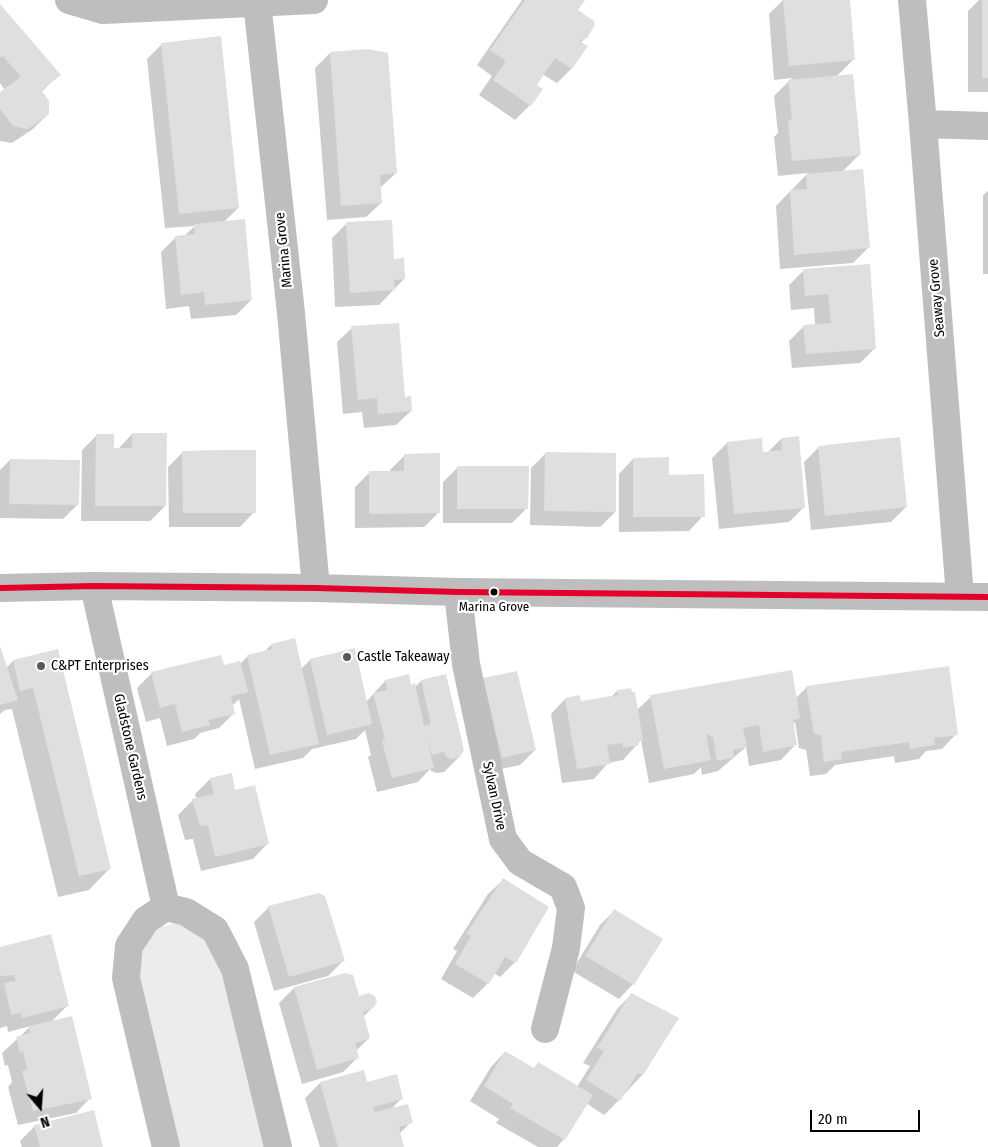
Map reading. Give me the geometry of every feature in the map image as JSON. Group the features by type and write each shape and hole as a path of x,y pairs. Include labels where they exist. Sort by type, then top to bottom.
{"street":[{"path":"69,0 103,10 314,0"},
{"name":"Seaway Grove","path":"912,0 960,596"},
{"name":"Marina Grove","path":"257,2 290,313 316,588"},
{"path":"923,124 988,126"},
{"path":"0,588 94,586 316,588 458,592 988,597"},
{"name":"Gladstone Gardens","path":"94,586 166,907"},
{"name":"Sylvan Drive","path":"458,592 466,664 503,839 520,862 563,887 571,908 566,948 546,1029"},
{"path":"166,1147 126,978 129,946 146,920 166,907 186,912 215,930 235,969 278,1147"}],"shaded area":[{"path":"176,923 203,935 219,959 265,1147 180,1147 140,977 143,951 156,928"}],"building":[{"path":"525,0 585,0 578,10 594,21 595,25 587,38 579,41 588,46 572,69 555,58 537,85 543,89 531,106 493,80 506,61 490,50"},
{"path":"783,0 850,0 855,60 789,66"},
{"path":"982,0 988,0 988,78 982,78"},
{"path":"0,4 61,75 41,90 49,101 49,114 28,129 13,126 0,109 0,92 21,77 3,56 0,58"},
{"path":"221,36 239,208 179,214 161,43"},
{"path":"367,49 388,53 397,173 380,175 382,203 341,206 330,52"},
{"path":"853,74 861,155 792,161 788,121 792,120 788,80"},
{"path":"863,169 870,248 794,255 790,190 807,189 806,174"},
{"path":"245,219 252,300 205,305 204,292 181,295 175,236 195,234 194,224"},
{"path":"392,220 394,259 404,258 405,279 394,280 395,290 350,293 346,222"},
{"path":"870,264 876,349 806,354 803,325 831,323 828,294 805,296 803,269"},
{"path":"399,323 405,397 411,396 412,411 378,414 377,398 358,400 351,326"},
{"path":"132,433 167,433 166,506 95,506 96,434 114,434 114,448 132,448"},
{"path":"799,436 805,508 734,514 727,442 762,438 763,452 782,450 781,438"},
{"path":"900,437 907,507 825,516 818,446"},
{"path":"256,450 256,513 183,513 182,451"},
{"path":"545,452 616,453 616,512 544,511"},
{"path":"440,453 440,513 369,514 369,471 404,471 404,454"},
{"path":"669,457 669,475 704,474 705,517 633,517 633,458"},
{"path":"10,459 80,460 79,505 9,504"},
{"path":"457,466 529,466 528,509 457,509"},
{"path":"295,638 319,744 270,755 247,655 272,649 271,644"},
{"path":"0,646 18,700 0,705"},
{"path":"355,648 372,724 327,735 310,659"},
{"path":"58,649 111,869 79,876 33,688 20,691 13,660"},
{"path":"221,655 224,665 240,661 248,692 231,696 235,714 208,720 210,725 182,732 175,704 160,708 151,672"},
{"path":"949,666 958,735 934,738 935,745 909,749 909,742 841,752 842,759 824,762 821,735 814,734 806,686"},
{"path":"792,670 800,718 793,720 797,745 763,752 759,725 743,728 747,747 733,750 734,757 717,761 713,737 706,734 711,760 664,769 650,695"},
{"path":"517,671 536,750 502,758 483,678"},
{"path":"409,674 411,685 415,683 424,726 431,724 421,680 446,674 464,750 460,757 452,759 446,757 444,752 432,755 427,739 434,768 392,778 382,741 385,739 373,693 387,690 385,680"},
{"path":"631,688 632,692 635,692 643,740 638,742 639,745 623,748 623,743 607,745 610,764 577,769 565,698 580,695 581,701 618,695 617,690"},
{"path":"232,773 235,790 255,785 269,844 215,857 208,825 200,826 192,799 214,794 210,778"},
{"path":"503,878 549,907 516,963 505,957 489,984 455,964 471,936 466,934"},
{"path":"319,893 325,896 345,961 289,977 268,906"},
{"path":"614,909 663,939 634,985 585,956"},
{"path":"51,934 69,1006 22,1018 21,1013 11,1015 4,983 16,981 14,975 0,976 0,947"},
{"path":"345,973 353,975 359,996 369,993 375,996 377,1003 373,1008 363,1012 370,1038 355,1043 359,1058 317,1070 294,987"},
{"path":"631,993 679,1018 643,1075 638,1073 620,1101 586,1080 604,1051 597,1048"},
{"path":"72,1016 92,1099 33,1111 22,1071 27,1070 23,1051 20,1052 16,1037 30,1033 29,1026"},
{"path":"505,1051 534,1068 538,1062 593,1095 565,1140 510,1108 513,1104 484,1086"},
{"path":"364,1070 367,1082 397,1074 403,1099 373,1107 374,1112 408,1104 413,1123 399,1127 404,1147 338,1147 320,1082"},
{"path":"94,1110 103,1147 40,1147 34,1125"}],"transit line":[{"path":"0,588 94,586 316,588 458,592 988,597"}],"place":[{"name":"Marina Grove","path":"494,592"},
{"name":"Castle Takeaway","path":"347,657"},
{"name":"C&PT Enterprises","path":"41,666"}]}
